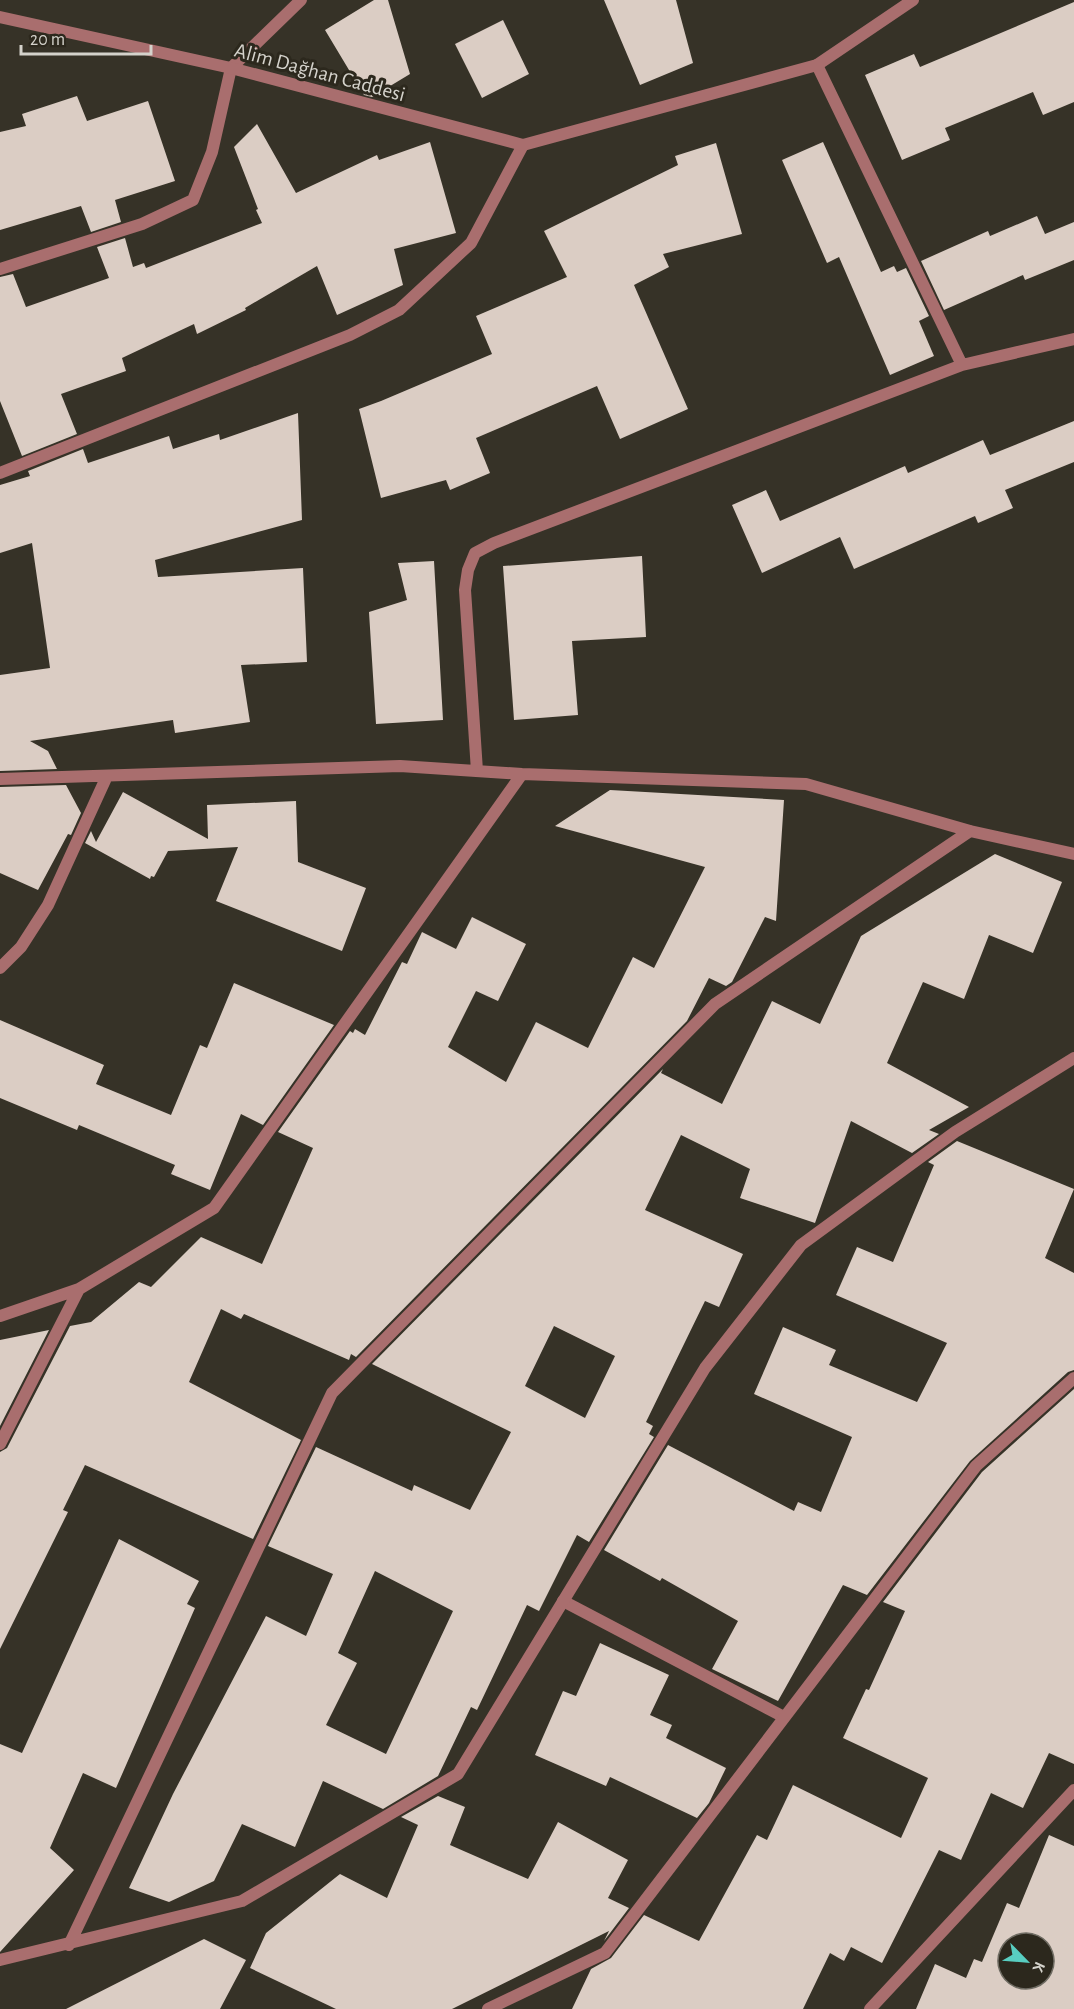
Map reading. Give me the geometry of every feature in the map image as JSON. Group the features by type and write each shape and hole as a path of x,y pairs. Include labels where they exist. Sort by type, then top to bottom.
{"street":[{"path":"0,269 142,224 193,200 212,152 231,68 301,0"},
{"path":"0,473 350,335 399,310 471,243 523,145 817,65 913,0"},
{"name":"Alim Dağhan Caddesi","path":"0,17 231,68 523,145"},
{"path":"817,65 962,365"},
{"path":"477,771 465,590 468,570 475,552 962,365 1074,339"},
{"path":"0,780 400,766 522,774 806,784 970,831 1074,854"},
{"path":"0,1316 79,1289 214,1208 522,774"},
{"path":"0,968 21,947 48,905 107,776"},
{"path":"69,1945 332,1393 715,1004 970,831"},
{"path":"0,1960 242,1901 458,1774 705,1368 801,1245 956,1132 1074,1058"},
{"path":"0,1444 79,1289"},
{"path":"488,2009 604,1953 976,1466 1074,1378"},
{"path":"563,1601 784,1717"},
{"path":"870,2009 1074,1790"}],"building":[{"path":"374,0 388,0 410,74 372,97 364,95 325,30"},
{"path":"604,0 676,0 693,63 640,85"},
{"path":"1074,2 1074,102 1043,115 1033,92 945,128 950,140 902,160 865,75 914,54 920,67"},
{"path":"503,20 529,74 482,98 455,44"},
{"path":"77,96 87,121 148,101 175,181 115,200 121,222 91,232 81,206 0,230 0,132 26,126 22,114"},
{"path":"257,124 296,193 377,155 379,160 430,142 456,233 394,249 403,285 337,315 317,266 245,308 246,310 197,334 194,324 122,358 126,371 61,394 77,434 22,456 0,401 0,277 13,274 26,307 109,278 97,247 125,238 133,267 144,263 146,268 262,223 234,147"},
{"path":"823,142 881,272 894,266 897,272 906,268 929,316 919,321 934,356 890,375 839,257 827,263 782,160"},
{"path":"716,143 742,234 663,254 669,267 634,285 688,409 620,439 597,386 476,438 490,473 450,490 446,480 381,498 359,409 492,354 476,316 567,277 544,231 678,165 675,156"},
{"path":"1037,216 1045,234 1074,222 1074,260 1025,280 1023,275 944,310 921,261 988,231 990,236"},
{"path":"298,413 302,520 155,560 158,577 303,568 307,662 241,665 250,722 175,733 173,720 30,741 48,751 57,769 0,771 0,675 50,668 32,543 0,553 0,485 30,476 28,471 83,449 88,463 169,436 173,449 219,434 220,440"},
{"path":"1074,421 1074,462 1005,490 1013,508 978,523 975,516 854,569 840,537 762,573 732,505 766,490 780,521 905,466 908,473 983,440 990,455"},
{"path":"642,556 646,637 572,641 578,715 514,720 503,566"},
{"path":"434,561 443,720 376,724 369,612 407,600 398,563"},
{"path":"66,785 81,813 71,835 68,834 38,890 0,873 0,787"},
{"path":"610,790 784,800 776,921 765,917 732,982 726,986 709,978 687,1021 356,1357 351,1354 349,1360 244,1314 241,1319 221,1309 189,1382 301,1440 253,1539 85,1465 63,1510 68,1512 0,1649 0,1452 7,1448 70,1326 91,1322 139,1282 151,1287 201,1237 262,1264 313,1148 278,1132 350,1031 353,1033 355,1029 365,1035 402,962 407,964 422,932 456,949 472,917 526,944 498,1001 476,991 448,1047 506,1082 536,1022 588,1048 633,957 654,968 705,867 555,826"},
{"path":"123,792 208,839 207,805 296,801 298,862 366,888 342,951 216,901 238,847 168,851 154,877 151,876 150,879 85,843 91,831 96,842"},
{"path":"995,854 1062,882 1033,953 989,935 964,999 923,982 887,1063 969,1107 929,1130 939,1134 912,1153 851,1121 815,1223 740,1198 750,1169 681,1135 645,1210 743,1254 719,1307 705,1301 646,1422 653,1426 649,1434 654,1437 589,1542 577,1535 539,1611 527,1605 477,1710 471,1707 438,1776 383,1809 323,1781 295,1847 242,1824 214,1881 169,1902 129,1888 173,1794 266,1616 306,1636 333,1574 268,1546 316,1447 412,1491 414,1485 470,1510 511,1432 372,1364 663,1069 661,1073 722,1104 772,1001 820,1024 861,936","holes":["554,1326 615,1356 585,1418 525,1386","375,1571 453,1611 386,1754 326,1725 357,1663 338,1653"]},
{"path":"234,983 334,1025 263,1125 241,1114 210,1190 171,1174 175,1165 79,1125 77,1130 0,1098 0,1020 104,1065 96,1084 171,1115 200,1045 207,1048"},
{"path":"957,1141 1074,1189 1045,1258 1074,1273 1074,1370 1068,1372 970,1461 867,1595 843,1585 778,1701 712,1669 738,1621 662,1578 660,1581 604,1550 668,1445 794,1511 798,1502 821,1512 852,1437 754,1394 783,1327 836,1350 829,1365 917,1402 947,1343 836,1295 857,1247 893,1262 934,1165 928,1162"},
{"path":"49,1330 0,1426 0,1340"},
{"path":"1074,1389 1074,1764 1049,1753 1023,1808 991,1793 961,1860 939,1850 882,1963 851,1947 844,1961 830,1953 803,2009 572,2009 591,1969 611,1958 644,1915 699,1941 757,1835 767,1840 793,1785 901,1838 928,1778 843,1738 866,1689 869,1690 905,1611 883,1602 982,1472"},
{"path":"119,1539 199,1581 187,1604 195,1608 116,1788 83,1773 50,1848 74,1870 0,1952 0,1744 22,1753"},
{"path":"600,1643 669,1675 650,1715 672,1725 666,1738 726,1768 709,1803 697,1818 610,1777 606,1786 535,1755 563,1691 576,1696"},
{"path":"438,1796 465,1807 450,1845 528,1879 558,1822 628,1860 608,1898 629,1908 604,1941 609,1931 452,2009 336,2009 250,1968 266,1933 340,1874 387,1898 418,1825 401,1817"},
{"path":"1049,1835 1074,1846 1074,2009 916,2009 935,1964 966,1978 974,1959 982,1962 1007,1903 1019,1908"},
{"path":"204,1939 246,1960 220,2009 66,2009"}]}
